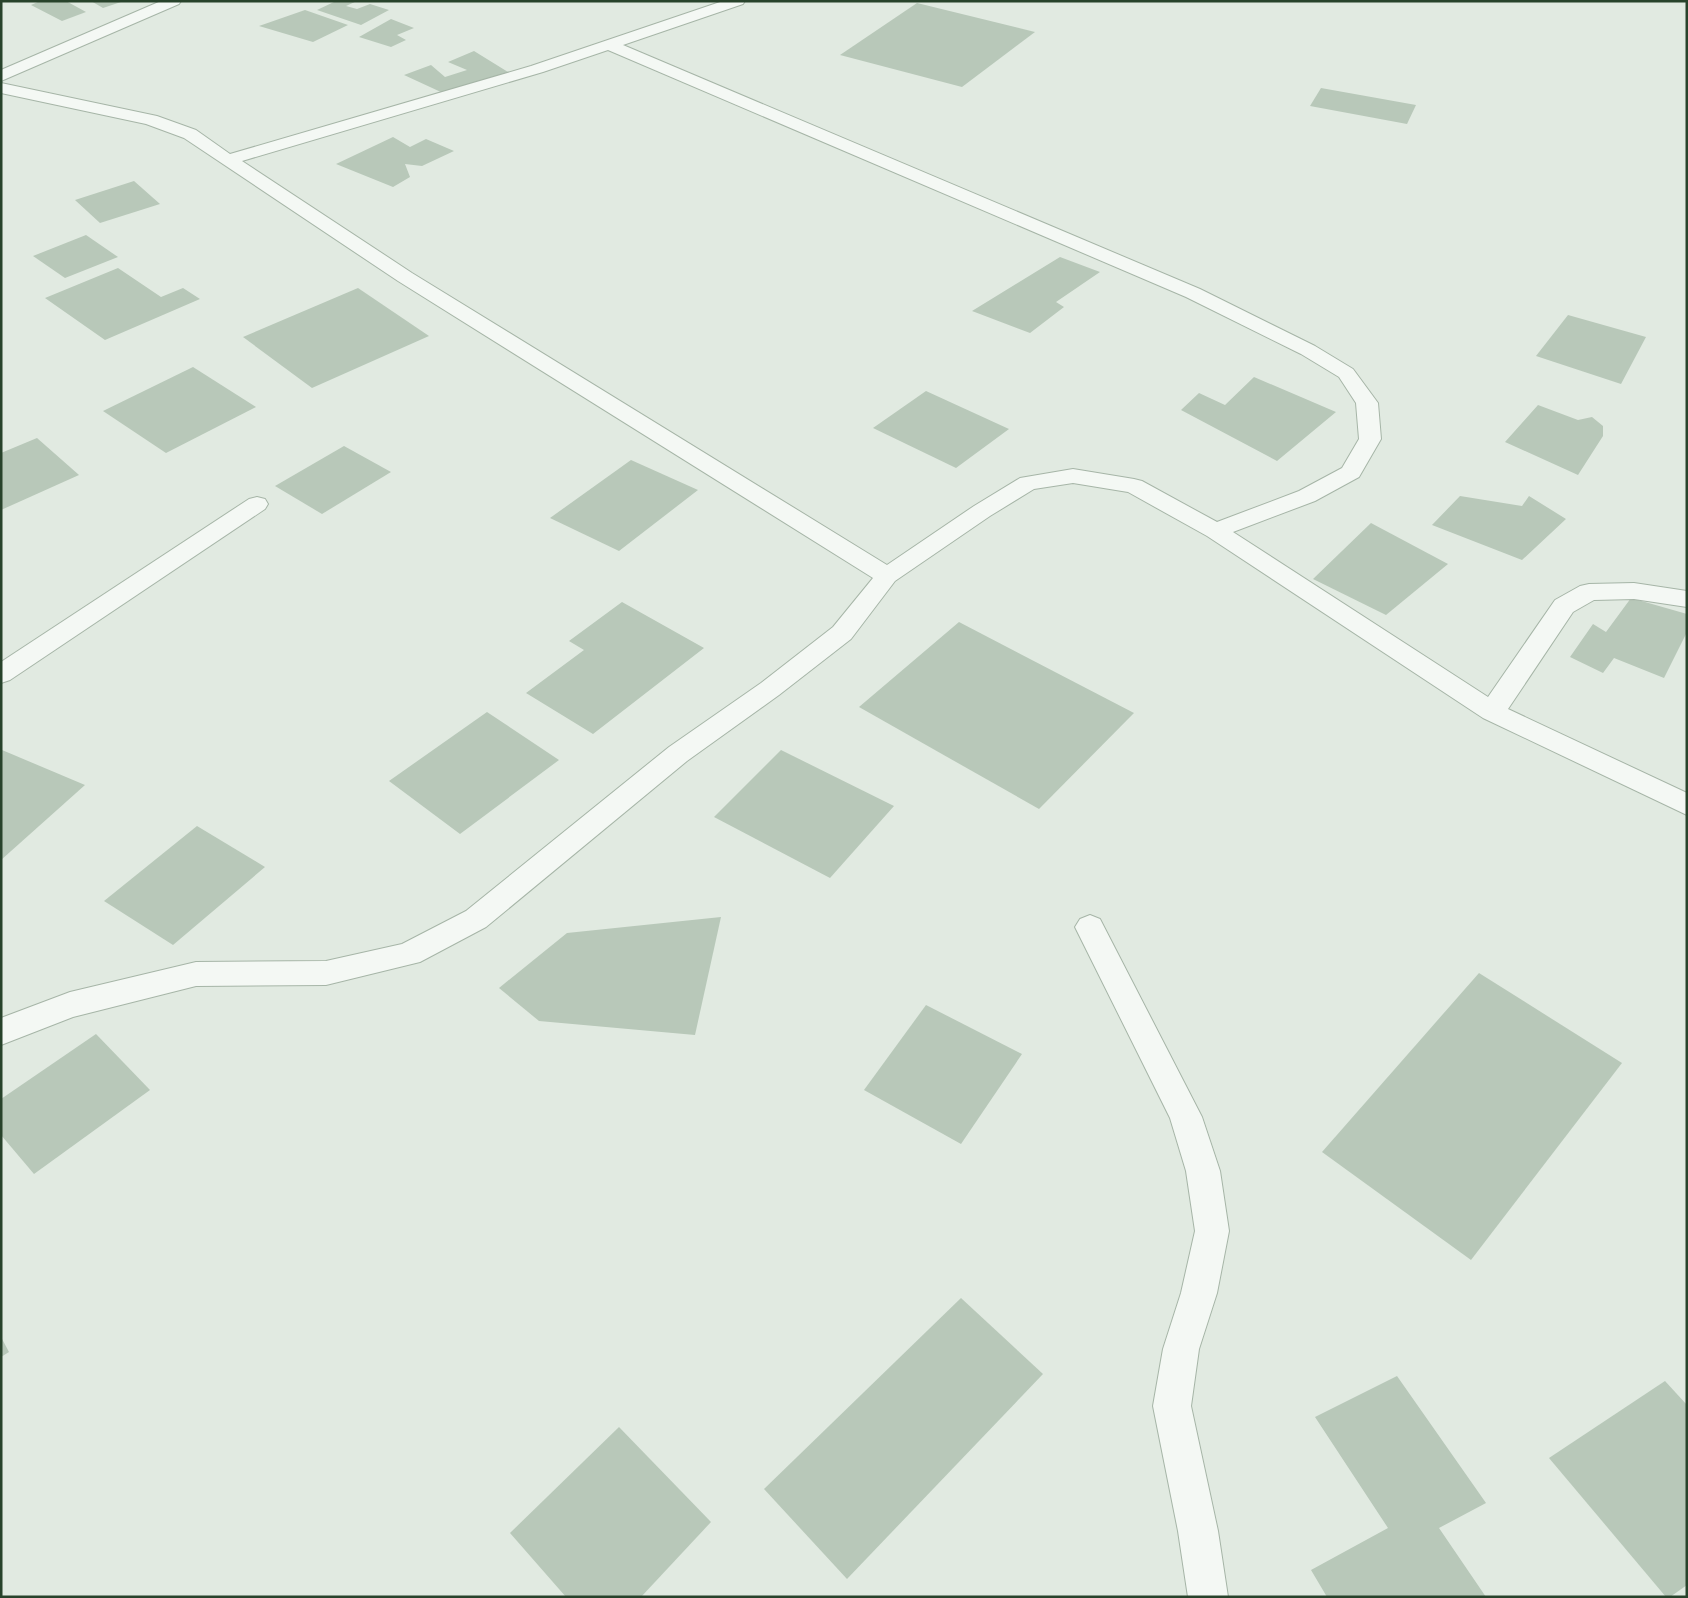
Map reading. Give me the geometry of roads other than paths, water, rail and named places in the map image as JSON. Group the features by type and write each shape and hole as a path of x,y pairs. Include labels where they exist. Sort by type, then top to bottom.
{"street":[{"path":"1,76 174,1"},
{"path":"228,160 528,72 738,1"},
{"path":"610,45 1193,292 1308,350 1346,373 1367,403 1370,439 1351,472 1307,496 1216,531"},
{"path":"1,88 151,120 190,134 405,277 887,576"},
{"path":"1,1032 70,1004 196,974 326,972 409,954 476,919 678,754 770,689 842,633 887,576 982,511 1028,483 1073,476 1134,486 1216,531 1492,712 1687,805"},
{"path":"1,674 257,504"},
{"path":"1492,712 1564,606 1589,592 1634,591 1687,600"},
{"path":"1090,927 1186,1117 1203,1171 1212,1231 1199,1292 1181,1349 1172,1406 1198,1532 1208,1597"}]}
